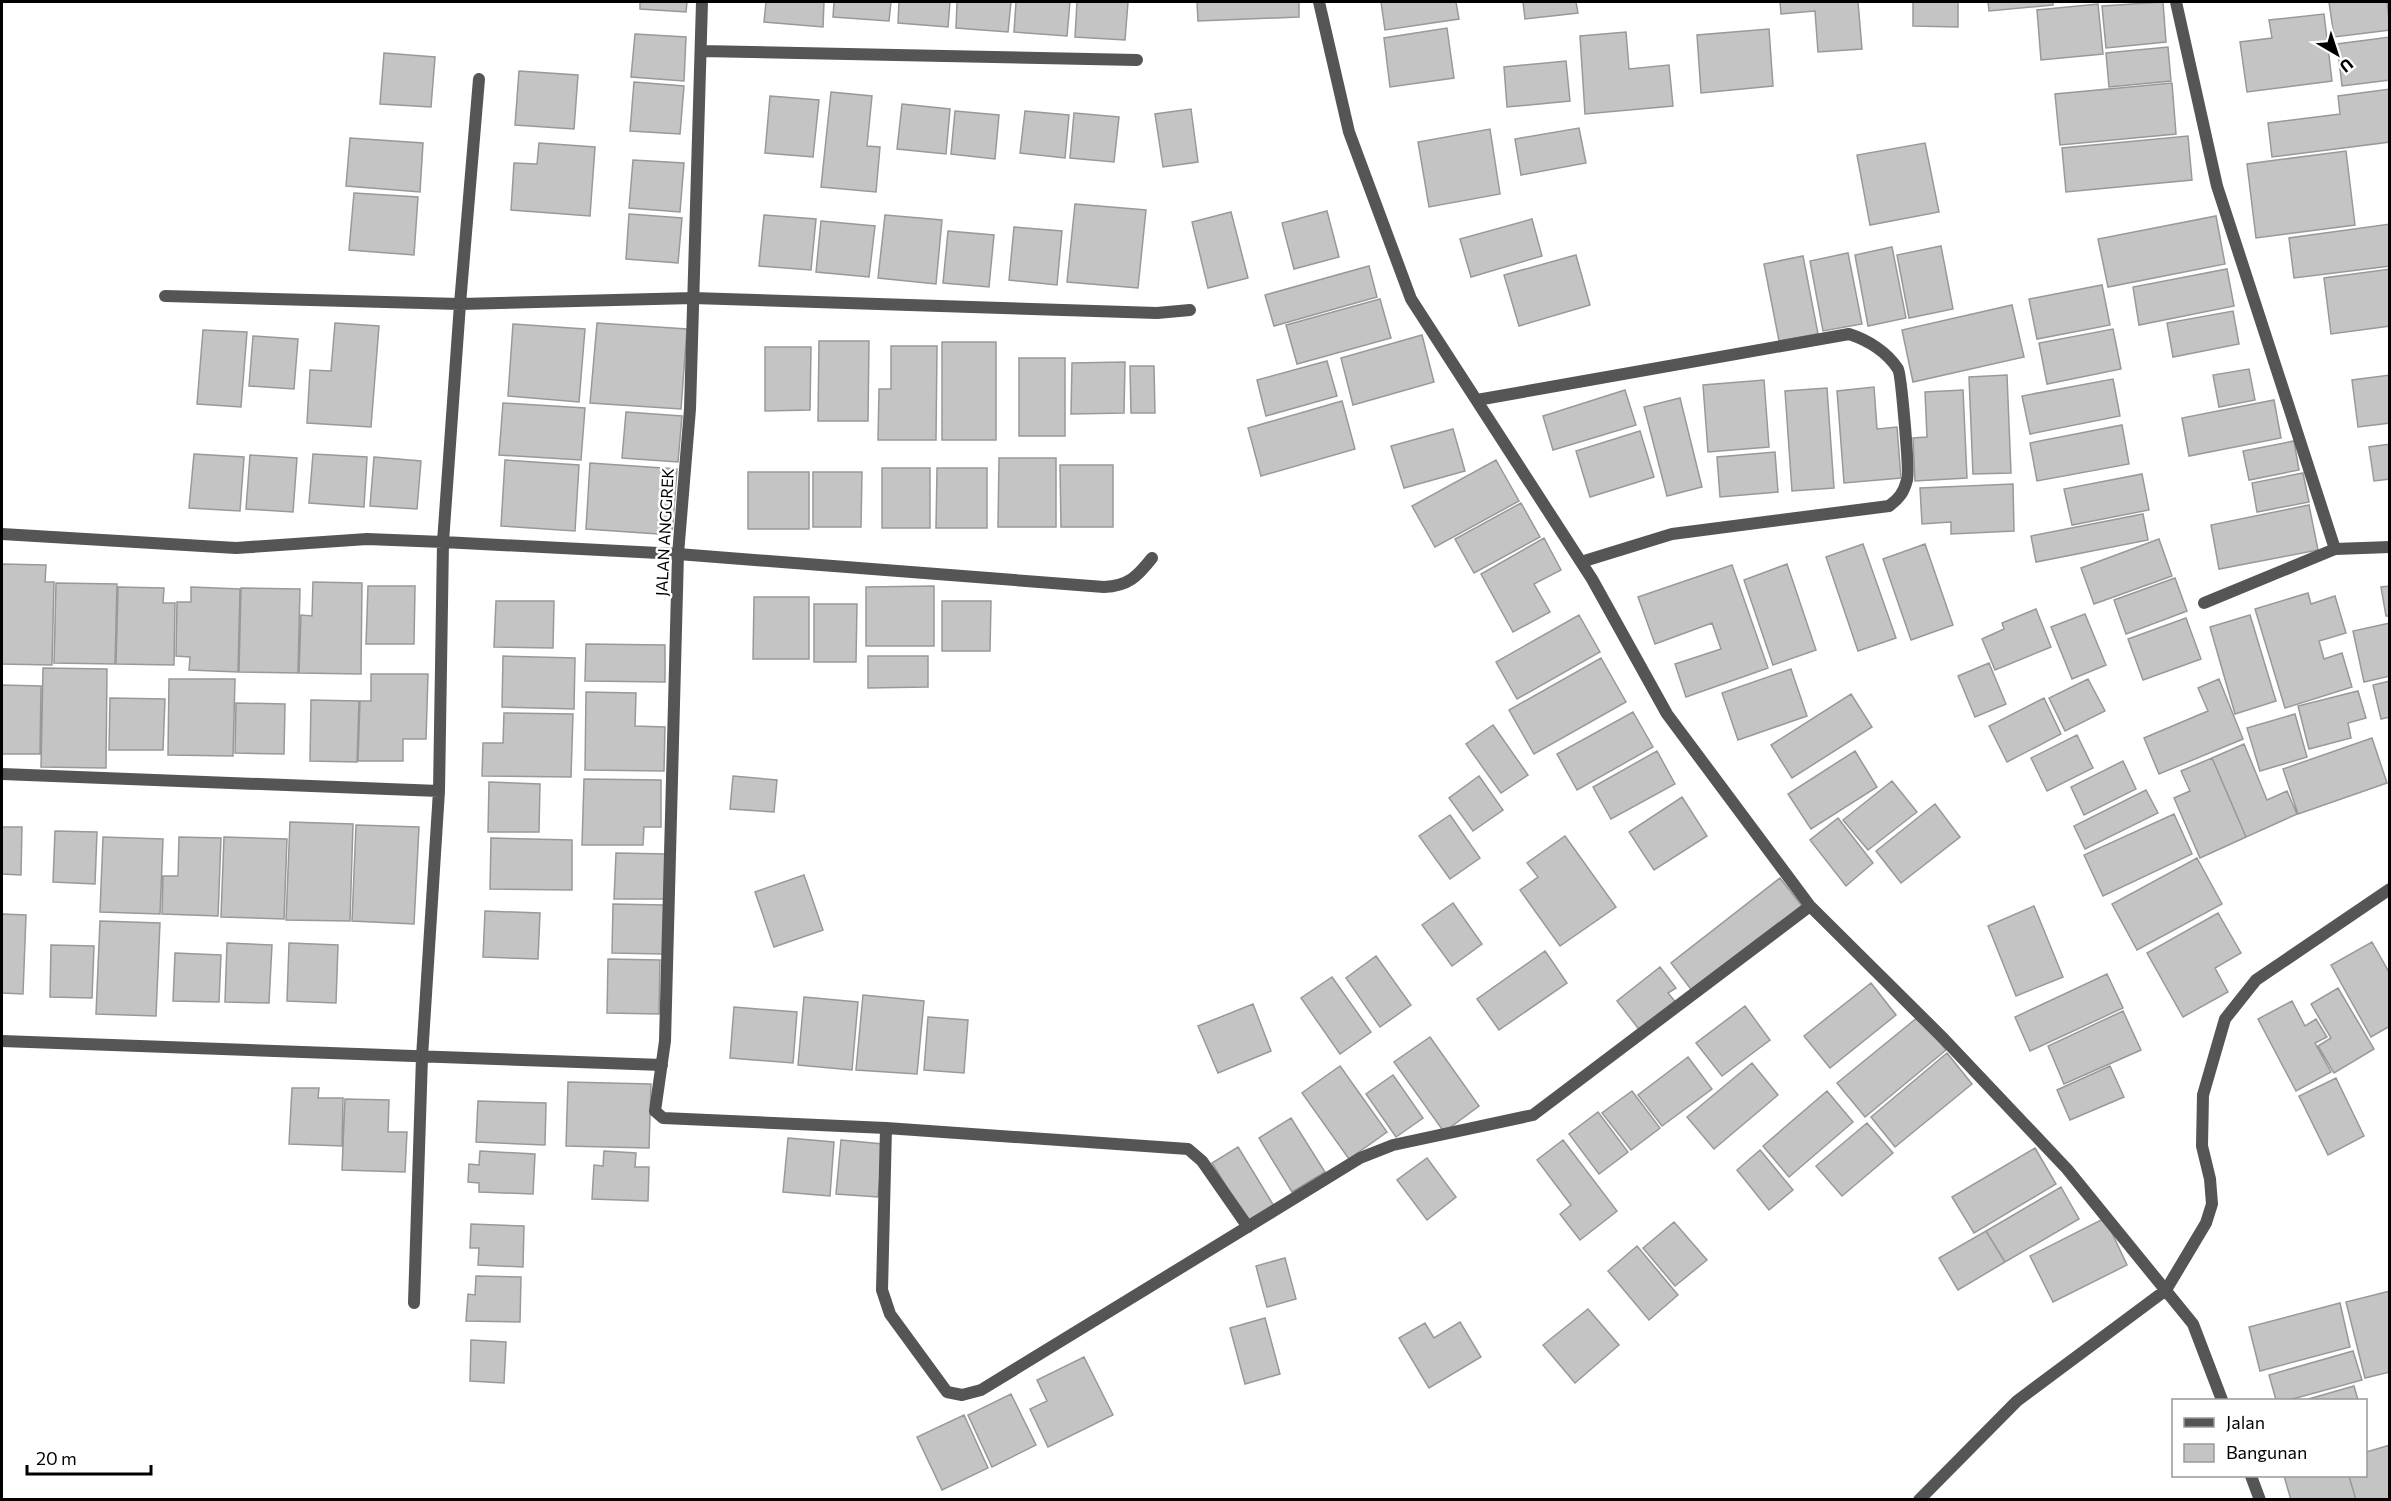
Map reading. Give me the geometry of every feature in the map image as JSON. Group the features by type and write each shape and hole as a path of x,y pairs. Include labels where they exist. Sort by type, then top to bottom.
{"street":[{"name":"JALAN ANGGREK","path":"702,2 690,409 678,554 665,1041 654,1106 655,1111 663,1118 886,1128"},
{"path":"1319,2 1349,132 1411,299 1581,562 1667,714 1810,906 1944,1039 2067,1168 2166,1290 2193,1324 2221,1399"},
{"path":"2176,2 2217,186 2335,549"},
{"path":"701,51 1137,60"},
{"path":"414,1303 422,1057 439,791 443,542 479,79"},
{"path":"165,296 460,304 693,298 1157,313 1190,310"},
{"path":"1477,400 1849,334 1863,339 1881,351 1899,370 1908,478 1900,499 1889,506 1672,534 1581,562"},
{"path":"2,534 236,548 367,539 443,542 678,554 1104,587 1120,586 1135,579 1152,558"},
{"path":"2204,603 2335,549 2390,547"},
{"path":"2,774 439,791"},
{"path":"1919,1500 2017,1401 2166,1290 2206,1223 2212,1204 2210,1179 2202,1146 2203,1095 2225,1019 2256,980 2390,889"},
{"path":"1248,1227 1202,1161 1188,1149 886,1128 882,1290 890,1314 947,1392 962,1395 981,1390 1248,1227 1360,1158 1393,1145 1533,1115 1810,906"},
{"path":"2,1041 662,1065"},
{"path":"2251,1477 2260,1500"}],"building":[{"path":"640,2 687,2 686,12 640,9"},
{"path":"766,2 824,2 823,27 764,22"},
{"path":"834,2 891,2 889,21 833,17"},
{"path":"899,2 950,2 948,27 898,23"},
{"path":"957,2 1011,2 1008,32 956,28"},
{"path":"1016,2 1070,2 1067,36 1014,32"},
{"path":"1077,2 1128,2 1125,40 1075,37"},
{"path":"1197,2 1299,2 1299,17 1198,21"},
{"path":"1381,2 1456,2 1459,19 1385,30"},
{"path":"1523,2 1576,2 1578,13 1525,19"},
{"path":"1780,2 1858,2 1862,49 1818,52 1815,11 1781,14"},
{"path":"1913,2 1958,2 1958,27 1913,26"},
{"path":"1988,2 2053,2 2053,5 1989,11"},
{"path":"2163,2 2166,42 2106,48 2102,6"},
{"path":"2329,2 2387,2 2390,30 2334,37"},
{"path":"2098,4 2103,54 2041,60 2037,10"},
{"path":"2324,14 2332,81 2247,92 2240,42 2272,38 2269,20"},
{"path":"1447,28 1454,78 1390,87 1384,38"},
{"path":"1769,29 1773,86 1701,93 1697,35"},
{"path":"1626,32 1629,69 1669,65 1673,106 1585,114 1580,36"},
{"path":"635,34 686,37 684,81 631,77"},
{"path":"2390,37 2390,80 2342,86 2337,44"},
{"path":"2168,47 2171,81 2109,87 2106,53"},
{"path":"384,53 435,57 431,107 380,104"},
{"path":"1566,61 1570,101 1507,107 1504,67"},
{"path":"519,71 578,75 574,129 515,125"},
{"path":"634,82 684,86 680,134 630,131"},
{"path":"2172,83 2176,134 2060,145 2055,94"},
{"path":"2390,89 2390,142 2272,157 2268,123 2340,114 2338,96"},
{"path":"831,92 872,96 867,146 880,147 876,192 821,187"},
{"path":"770,96 819,100 813,157 765,153"},
{"path":"902,104 950,109 946,154 897,149"},
{"path":"1191,109 1198,162 1163,167 1155,114"},
{"path":"955,111 999,115 995,159 951,154"},
{"path":"1025,111 1069,115 1065,158 1020,153"},
{"path":"1074,113 1119,117 1114,162 1070,158"},
{"path":"1579,128 1586,163 1521,175 1515,139"},
{"path":"1490,129 1500,194 1429,207 1418,142"},
{"path":"2188,136 2192,180 2066,192 2062,148"},
{"path":"350,138 423,143 420,192 346,186"},
{"path":"539,143 595,147 590,216 511,210 514,163 537,164"},
{"path":"1925,143 1939,212 1870,225 1857,155"},
{"path":"2346,151 2355,225 2256,238 2247,164"},
{"path":"633,160 684,163 680,212 629,208"},
{"path":"354,193 418,197 414,255 349,250"},
{"path":"1075,204 1146,210 1138,288 1067,282"},
{"path":"1327,211 1339,257 1294,269 1282,223"},
{"path":"1231,212 1248,278 1208,288 1192,222"},
{"path":"629,214 682,218 678,263 626,259"},
{"path":"764,215 816,219 811,270 759,266"},
{"path":"885,215 942,220 936,284 878,278"},
{"path":"2216,216 2225,264 2108,287 2098,239"},
{"path":"1532,219 1542,256 1471,277 1460,239"},
{"path":"821,221 875,226 869,277 816,272"},
{"path":"2390,224 2390,266 2294,278 2289,238"},
{"path":"1014,227 1062,231 1057,285 1009,280"},
{"path":"948,231 994,235 989,287 943,283"},
{"path":"1941,246 1953,309 1909,318 1897,255"},
{"path":"1892,247 1906,318 1868,326 1855,255"},
{"path":"1848,253 1862,324 1823,331 1810,261"},
{"path":"1576,255 1590,305 1519,326 1504,275"},
{"path":"1803,256 1818,334 1779,341 1764,264"},
{"path":"1369,266 1377,297 1274,326 1265,295"},
{"path":"2227,269 2234,306 2139,325 2133,287"},
{"path":"2390,269 2390,326 2331,334 2324,278"},
{"path":"2102,285 2110,325 2037,339 2029,299"},
{"path":"1380,299 1391,338 1297,364 1286,325"},
{"path":"2012,305 2024,357 1913,382 1902,330"},
{"path":"2233,311 2239,344 2173,357 2167,323"},
{"path":"335,323 379,326 371,427 307,423 310,370 331,371"},
{"path":"597,323 687,329 681,409 590,403"},
{"path":"513,324 585,329 579,402 508,396"},
{"path":"2113,329 2121,369 2047,384 2039,343"},
{"path":"203,330 247,332 241,407 197,404"},
{"path":"1422,335 1434,382 1353,405 1341,358"},
{"path":"253,336 298,339 294,389 249,386"},
{"path":"819,341 869,341 868,421 818,421"},
{"path":"942,342 996,342 996,440 942,440"},
{"path":"891,346 937,346 936,440 878,440 879,389 891,389"},
{"path":"765,347 811,347 810,410 765,411"},
{"path":"1019,358 1065,358 1065,436 1019,436"},
{"path":"1327,361 1337,396 1266,416 1257,380"},
{"path":"1125,362 1124,413 1071,414 1072,363"},
{"path":"1130,366 1154,366 1155,413 1131,413"},
{"path":"2249,369 2255,400 2219,407 2213,375"},
{"path":"2007,375 2011,473 1973,474 1969,377"},
{"path":"2390,375 2390,423 2358,427 2352,380"},
{"path":"2113,379 2120,416 2030,434 2022,396"},
{"path":"1764,380 1769,447 1708,452 1703,385"},
{"path":"1874,387 1877,429 1897,427 1901,478 1844,483 1837,391"},
{"path":"1827,388 1834,488 1792,491 1785,391"},
{"path":"1625,390 1636,425 1553,450 1543,416"},
{"path":"1963,390 1967,478 1915,481 1913,438 1927,437 1925,392"},
{"path":"1680,398 1702,487 1667,496 1644,407"},
{"path":"2274,400 2281,438 2189,456 2182,418"},
{"path":"1342,401 1355,449 1261,476 1248,428"},
{"path":"503,403 585,408 581,460 499,455"},
{"path":"626,412 682,416 678,462 622,458"},
{"path":"2122,425 2129,464 2037,481 2030,443"},
{"path":"1453,429 1465,471 1404,488 1391,446"},
{"path":"1640,431 1654,477 1590,497 1576,451"},
{"path":"2294,441 2299,470 2249,480 2243,451"},
{"path":"2390,444 2390,479 2374,481 2369,447"},
{"path":"1775,452 1778,492 1720,497 1717,457"},
{"path":"194,454 244,457 240,511 189,508"},
{"path":"313,454 367,457 364,507 309,503"},
{"path":"250,455 297,458 293,512 246,509"},
{"path":"374,457 421,461 417,509 370,506"},
{"path":"999,458 1056,458 1056,527 998,527"},
{"path":"505,460 579,465 575,531 501,526"},
{"path":"1496,460 1519,501 1435,547 1412,506"},
{"path":"590,463 677,469 672,535 586,529"},
{"path":"1060,465 1113,465 1113,527 1061,527"},
{"path":"882,468 930,468 930,528 882,528"},
{"path":"937,468 987,468 987,528 936,528"},
{"path":"748,472 809,472 809,529 748,529"},
{"path":"813,472 862,472 861,527 813,527"},
{"path":"2303,473 2309,502 2257,512 2252,483"},
{"path":"2142,474 2149,510 2072,525 2064,489"},
{"path":"2013,484 2014,531 1951,534 1951,522 1922,524 1920,488"},
{"path":"1521,503 1540,537 1474,573 1455,539"},
{"path":"2309,505 2318,550 2219,569 2211,525"},
{"path":"2143,514 2148,540 2036,562 2031,536"},
{"path":"1544,538 1561,570 1534,584 1550,612 1513,632 1481,574"},
{"path":"2159,539 2172,576 2094,604 2081,568"},
{"path":"1863,544 1896,638 1858,651 1826,557"},
{"path":"1925,544 1953,625 1911,640 1883,559"},
{"path":"2,564 46,565 45,582 54,582 52,665 2,664"},
{"path":"1787,564 1816,650 1773,665 1744,580"},
{"path":"1732,565 1768,668 1686,697 1675,664 1721,649 1712,623 1655,644 1638,597"},
{"path":"2175,578 2187,611 2126,634 2114,600"},
{"path":"313,582 362,583 361,674 299,673 301,615 312,616"},
{"path":"56,583 117,584 115,664 54,663"},
{"path":"368,586 415,586 414,644 366,644"},
{"path":"934,586 934,646 866,646 866,587"},
{"path":"2390,586 2390,616 2386,616 2381,587"},
{"path":"118,587 164,588 163,603 175,603 174,665 116,664"},
{"path":"191,587 240,589 238,672 189,670 190,657 176,656 177,602 191,602"},
{"path":"241,588 300,589 298,673 239,672"},
{"path":"2308,593 2311,604 2335,596 2346,633 2319,641 2324,659 2342,653 2352,687 2285,708 2255,609"},
{"path":"754,597 809,597 809,659 753,659"},
{"path":"496,601 554,601 553,648 494,647"},
{"path":"942,601 991,601 990,651 942,651"},
{"path":"814,604 857,604 856,662 814,662"},
{"path":"2036,609 2051,647 1995,670 1982,639 2004,629 2002,623"},
{"path":"2085,614 2106,665 2072,679 2051,627"},
{"path":"1579,615 1600,652 1517,699 1496,662"},
{"path":"2250,615 2276,701 2235,714 2210,627"},
{"path":"2186,618 2201,659 2143,680 2128,639"},
{"path":"2390,623 2390,676 2364,682 2353,631"},
{"path":"586,644 665,645 665,682 585,681"},
{"path":"503,656 575,658 574,709 502,707"},
{"path":"868,656 928,656 928,687 868,688"},
{"path":"1601,658 1626,702 1534,754 1509,710"},
{"path":"1989,663 2006,704 1975,717 1958,676"},
{"path":"43,668 107,669 106,768 41,767"},
{"path":"1791,669 1807,716 1738,740 1722,693"},
{"path":"371,674 428,674 426,739 403,739 403,761 358,761 360,701 371,701"},
{"path":"169,679 235,679 233,756 168,755"},
{"path":"2088,679 2105,711 2065,731 2049,698"},
{"path":"2219,679 2243,739 2159,774 2144,738 2208,711 2198,688"},
{"path":"2390,681 2390,717 2381,719 2373,685"},
{"path":"2,685 41,686 40,754 2,754"},
{"path":"2358,691 2366,718 2348,723 2351,738 2309,749 2298,706"},
{"path":"586,692 636,693 635,726 665,727 664,771 585,770"},
{"path":"1851,694 1872,727 1792,778 1771,745"},
{"path":"110,698 165,699 163,750 109,750"},
{"path":"2044,698 2061,734 2007,762 1989,726"},
{"path":"311,700 359,701 357,762 310,761"},
{"path":"236,703 285,704 284,754 235,753"},
{"path":"1633,712 1653,747 1577,790 1557,754"},
{"path":"504,713 573,714 571,777 482,776 483,743 503,743"},
{"path":"2295,714 2307,757 2260,771 2247,728"},
{"path":"1493,725 1528,775 1501,793 1466,744"},
{"path":"2077,735 2093,768 2047,791 2031,758"},
{"path":"2372,738 2387,783 2298,814 2283,769"},
{"path":"2244,744 2267,800 2287,791 2297,814 2246,837 2212,758"},
{"path":"1657,751 1675,784 1611,819 1593,787"},
{"path":"1855,751 1877,787 1811,829 1788,794"},
{"path":"2212,758 2246,837 2200,858 2174,798 2190,791 2181,771"},
{"path":"2123,761 2136,789 2084,815 2071,787"},
{"path":"733,776 777,780 774,812 730,809"},
{"path":"1479,776 1503,810 1473,831 1449,798"},
{"path":"584,779 661,780 661,827 644,827 643,845 582,845"},
{"path":"1892,781 1917,812 1868,850 1843,820"},
{"path":"489,782 540,784 539,832 488,832"},
{"path":"2146,790 2158,813 2085,849 2074,826"},
{"path":"1682,797 1707,836 1654,870 1629,832"},
{"path":"1935,804 1960,837 1901,883 1876,851"},
{"path":"2174,814 2192,854 2103,896 2084,855"},
{"path":"1450,815 1480,858 1450,879 1419,836"},
{"path":"1838,818 1873,863 1846,886 1810,840"},
{"path":"290,822 353,824 350,921 286,920"},
{"path":"356,825 419,827 414,924 352,921"},
{"path":"2,827 22,827 21,875 2,874"},
{"path":"55,831 97,832 95,884 53,882"},
{"path":"1565,836 1616,907 1560,946 1520,890 1538,877 1527,863"},
{"path":"103,837 163,839 160,914 100,912"},
{"path":"179,837 221,838 218,916 162,914 163,876 178,876"},
{"path":"224,837 287,839 284,919 221,917"},
{"path":"491,838 572,840 572,890 490,889"},
{"path":"616,853 667,854 666,899 614,899"},
{"path":"2197,858 2222,904 2137,950 2112,904"},
{"path":"804,875 823,930 774,947 755,892"},
{"path":"1780,878 1802,906 1693,992 1671,963"},
{"path":"1453,903 1482,944 1452,966 1422,925"},
{"path":"613,904 664,905 663,954 612,953"},
{"path":"2034,906 2063,977 2016,996 1988,926"},
{"path":"485,911 540,913 538,959 483,957"},
{"path":"2218,913 2241,953 2215,968 2228,992 2183,1017 2147,953"},
{"path":"2,914 26,915 23,994 2,993"},
{"path":"100,921 160,923 156,1016 96,1014"},
{"path":"2372,942 2390,974 2390,1026 2371,1037 2331,965"},
{"path":"227,943 272,945 269,1003 225,1002"},
{"path":"289,943 338,945 336,1003 287,1001"},
{"path":"51,945 94,946 92,998 50,997"},
{"path":"1545,951 1567,983 1499,1030 1477,999"},
{"path":"175,953 221,955 219,1002 173,1001"},
{"path":"1376,956 1411,1005 1380,1027 1346,978"},
{"path":"608,959 660,960 659,1014 607,1013"},
{"path":"1660,967 1676,988 1668,993 1677,1004 1641,1032 1617,1001"},
{"path":"2107,974 2123,1008 2030,1051 2015,1017"},
{"path":"1332,977 1371,1032 1340,1054 1301,998"},
{"path":"1871,983 1896,1015 1830,1068 1804,1036"},
{"path":"2338,988 2374,1049 2334,1073 2318,1046 2331,1038 2311,1004"},
{"path":"863,995 924,1001 917,1074 856,1070"},
{"path":"804,997 858,1002 852,1070 798,1065"},
{"path":"2292,1001 2305,1026 2316,1019 2327,1037 2315,1043 2331,1072 2296,1091 2258,1019"},
{"path":"1253,1004 1271,1051 1218,1073 1198,1026"},
{"path":"1745,1006 1770,1040 1722,1076 1696,1043"},
{"path":"734,1007 797,1012 793,1063 730,1058"},
{"path":"2123,1011 2141,1050 2064,1084 2048,1046"},
{"path":"928,1017 968,1020 964,1073 924,1070"},
{"path":"1918,1017 1946,1050 1865,1117 1837,1083"},
{"path":"1430,1037 1479,1106 1444,1132 1394,1062"},
{"path":"1947,1053 1972,1084 1895,1147 1871,1117"},
{"path":"1688,1057 1712,1089 1662,1126 1638,1095"},
{"path":"1752,1063 1778,1095 1714,1149 1687,1117"},
{"path":"1340,1066 1387,1132 1349,1159 1302,1093"},
{"path":"2110,1066 2124,1097 2070,1120 2057,1090"},
{"path":"1393,1075 1423,1118 1396,1137 1366,1094"},
{"path":"2336,1078 2364,1136 2328,1155 2299,1096"},
{"path":"568,1082 651,1084 649,1148 566,1146"},
{"path":"292,1088 319,1088 318,1098 343,1098 342,1146 289,1144"},
{"path":"1632,1091 1660,1128 1631,1150 1602,1113"},
{"path":"1827,1091 1853,1122 1789,1177 1763,1146"},
{"path":"345,1099 389,1100 388,1132 407,1132 405,1172 342,1170"},
{"path":"478,1101 546,1103 545,1145 476,1142"},
{"path":"1598,1112 1628,1152 1599,1174 1569,1134"},
{"path":"1291,1118 1325,1172 1292,1192 1259,1138"},
{"path":"1867,1123 1893,1153 1842,1196 1816,1166"},
{"path":"788,1138 834,1142 830,1196 783,1192"},
{"path":"841,1140 883,1144 878,1197 836,1194"},
{"path":"1563,1140 1617,1211 1580,1240 1560,1214 1571,1205 1537,1160"},
{"path":"1238,1147 1274,1206 1248,1222 1212,1163"},
{"path":"2035,1148 2056,1184 1974,1233 1952,1197"},
{"path":"1760,1150 1793,1190 1769,1210 1737,1170"},
{"path":"480,1151 535,1154 533,1194 479,1192 479,1183 468,1182 469,1164 479,1165"},
{"path":"604,1151 636,1153 635,1167 649,1167 648,1201 592,1199 594,1165 603,1166"},
{"path":"1427,1158 1456,1197 1427,1220 1397,1180"},
{"path":"2061,1187 2079,1219 2005,1262 1986,1231"},
{"path":"2105,1218 2127,1265 2053,1302 2030,1256"},
{"path":"1674,1222 1707,1260 1675,1286 1643,1248"},
{"path":"471,1224 524,1226 523,1267 478,1265 479,1248 470,1248"},
{"path":"1986,1231 2005,1262 1958,1290 1939,1258"},
{"path":"1637,1246 1678,1295 1649,1320 1608,1271"},
{"path":"1285,1258 1296,1299 1267,1307 1256,1266"},
{"path":"476,1276 521,1277 520,1322 466,1321 468,1294 475,1295"},
{"path":"2390,1291 2390,1372 2365,1378 2346,1302"},
{"path":"2340,1303 2350,1347 2260,1371 2249,1327"},
{"path":"1588,1309 1619,1345 1575,1383 1543,1345"},
{"path":"1265,1318 1280,1374 1245,1384 1230,1328"},
{"path":"1460,1322 1481,1357 1429,1388 1399,1338 1425,1323 1434,1338"},
{"path":"471,1340 506,1342 504,1383 470,1381"},
{"path":"2353,1351 2362,1380 2293,1399 2276,1399 2269,1375"},
{"path":"1084,1357 1113,1415 1048,1447 1030,1409 1047,1401 1037,1380"},
{"path":"2354,1386 2358,1399 2308,1399"},
{"path":"1011,1394 1036,1445 992,1467 968,1415"},
{"path":"964,1415 988,1468 942,1490 917,1437"},
{"path":"2390,1445 2390,1500 2356,1500 2349,1477 2367,1477 2367,1452"},
{"path":"2284,1477 2349,1477 2356,1500 2291,1500"}]}
